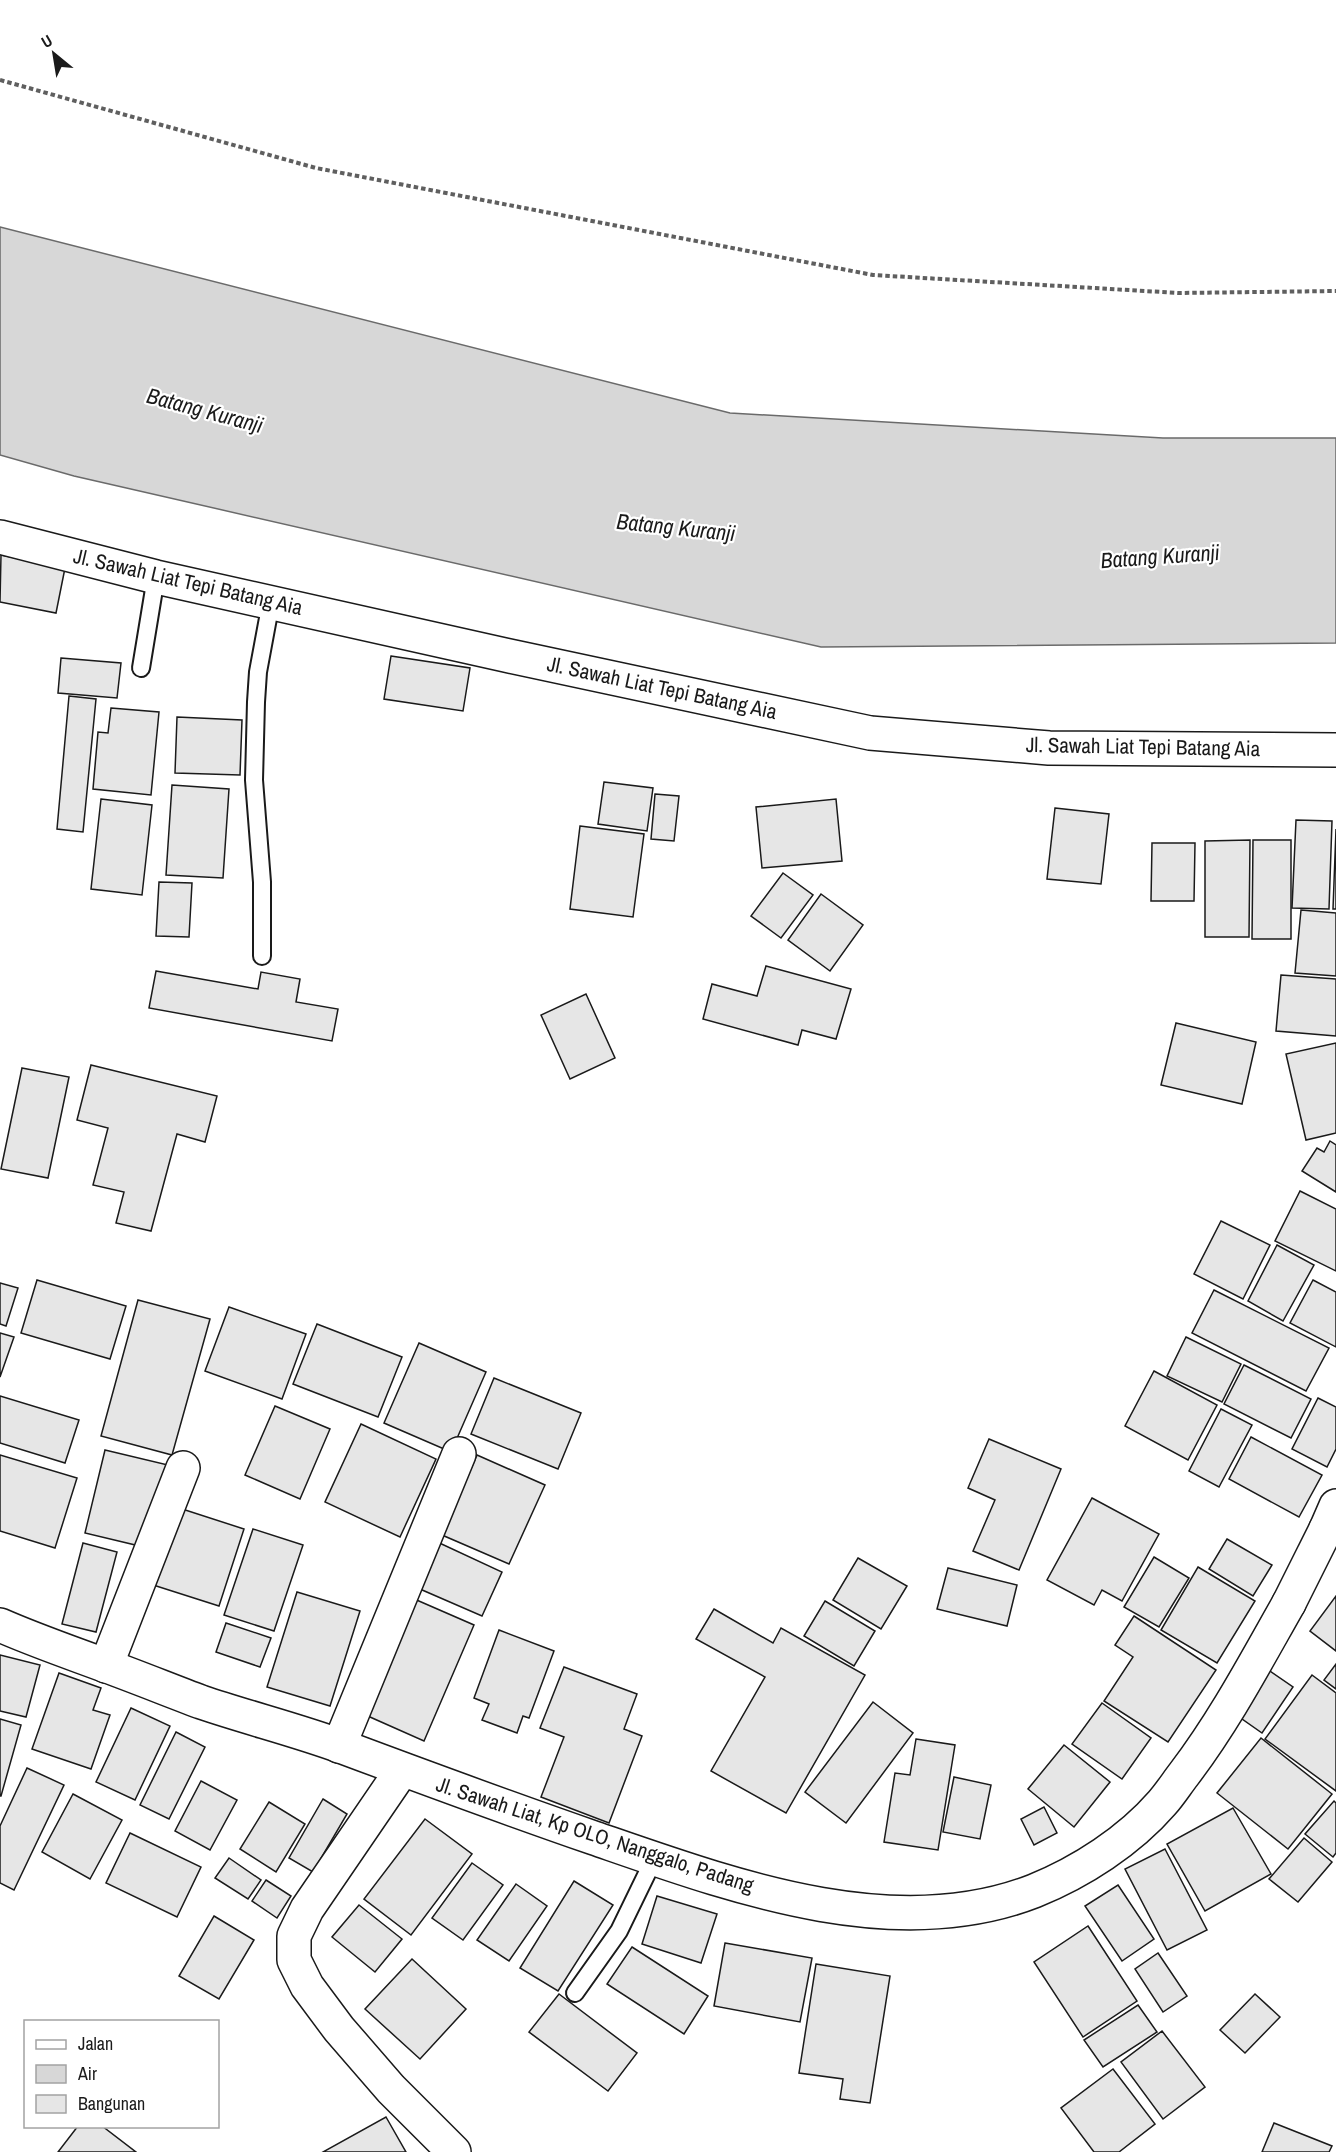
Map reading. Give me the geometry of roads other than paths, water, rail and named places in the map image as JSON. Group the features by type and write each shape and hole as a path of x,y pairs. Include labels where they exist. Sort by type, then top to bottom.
{"street":[{"name":"Jl. Sawah Liat Tepi Batang Aia","path":"0,537 156,577 870,733 1049,748 1336,750"},
{"path":"339,1746 459,1454"},
{"path":"106,1666 183,1468"},
{"name":"Jl. Sawah Liat, Kp OLO, Nanggalo, Padang","path":"0,1625 36,1641 201,1702 339,1746 654,1859 749,1888 826,1906 891,1912 940,1912 976,1908 1037,1890 1104,1854 1162,1804 1234,1701 1289,1603 1331,1517"},
{"path":"402,1770 307,1909 294,1936 294,1959 307,1986 339,2029 392,2089 454,2152"}],"lane":[{"path":"141,668 156,577"},
{"path":"262,956 262,882 254,780 258,672 271,602"},
{"path":"575,1993 619,1931 654,1859"}],"water":[{"name":"Batang Kuranji","path":"0,227 730,413 1163,438 1336,438 1336,643 821,647 74,476 0,455"}]}
